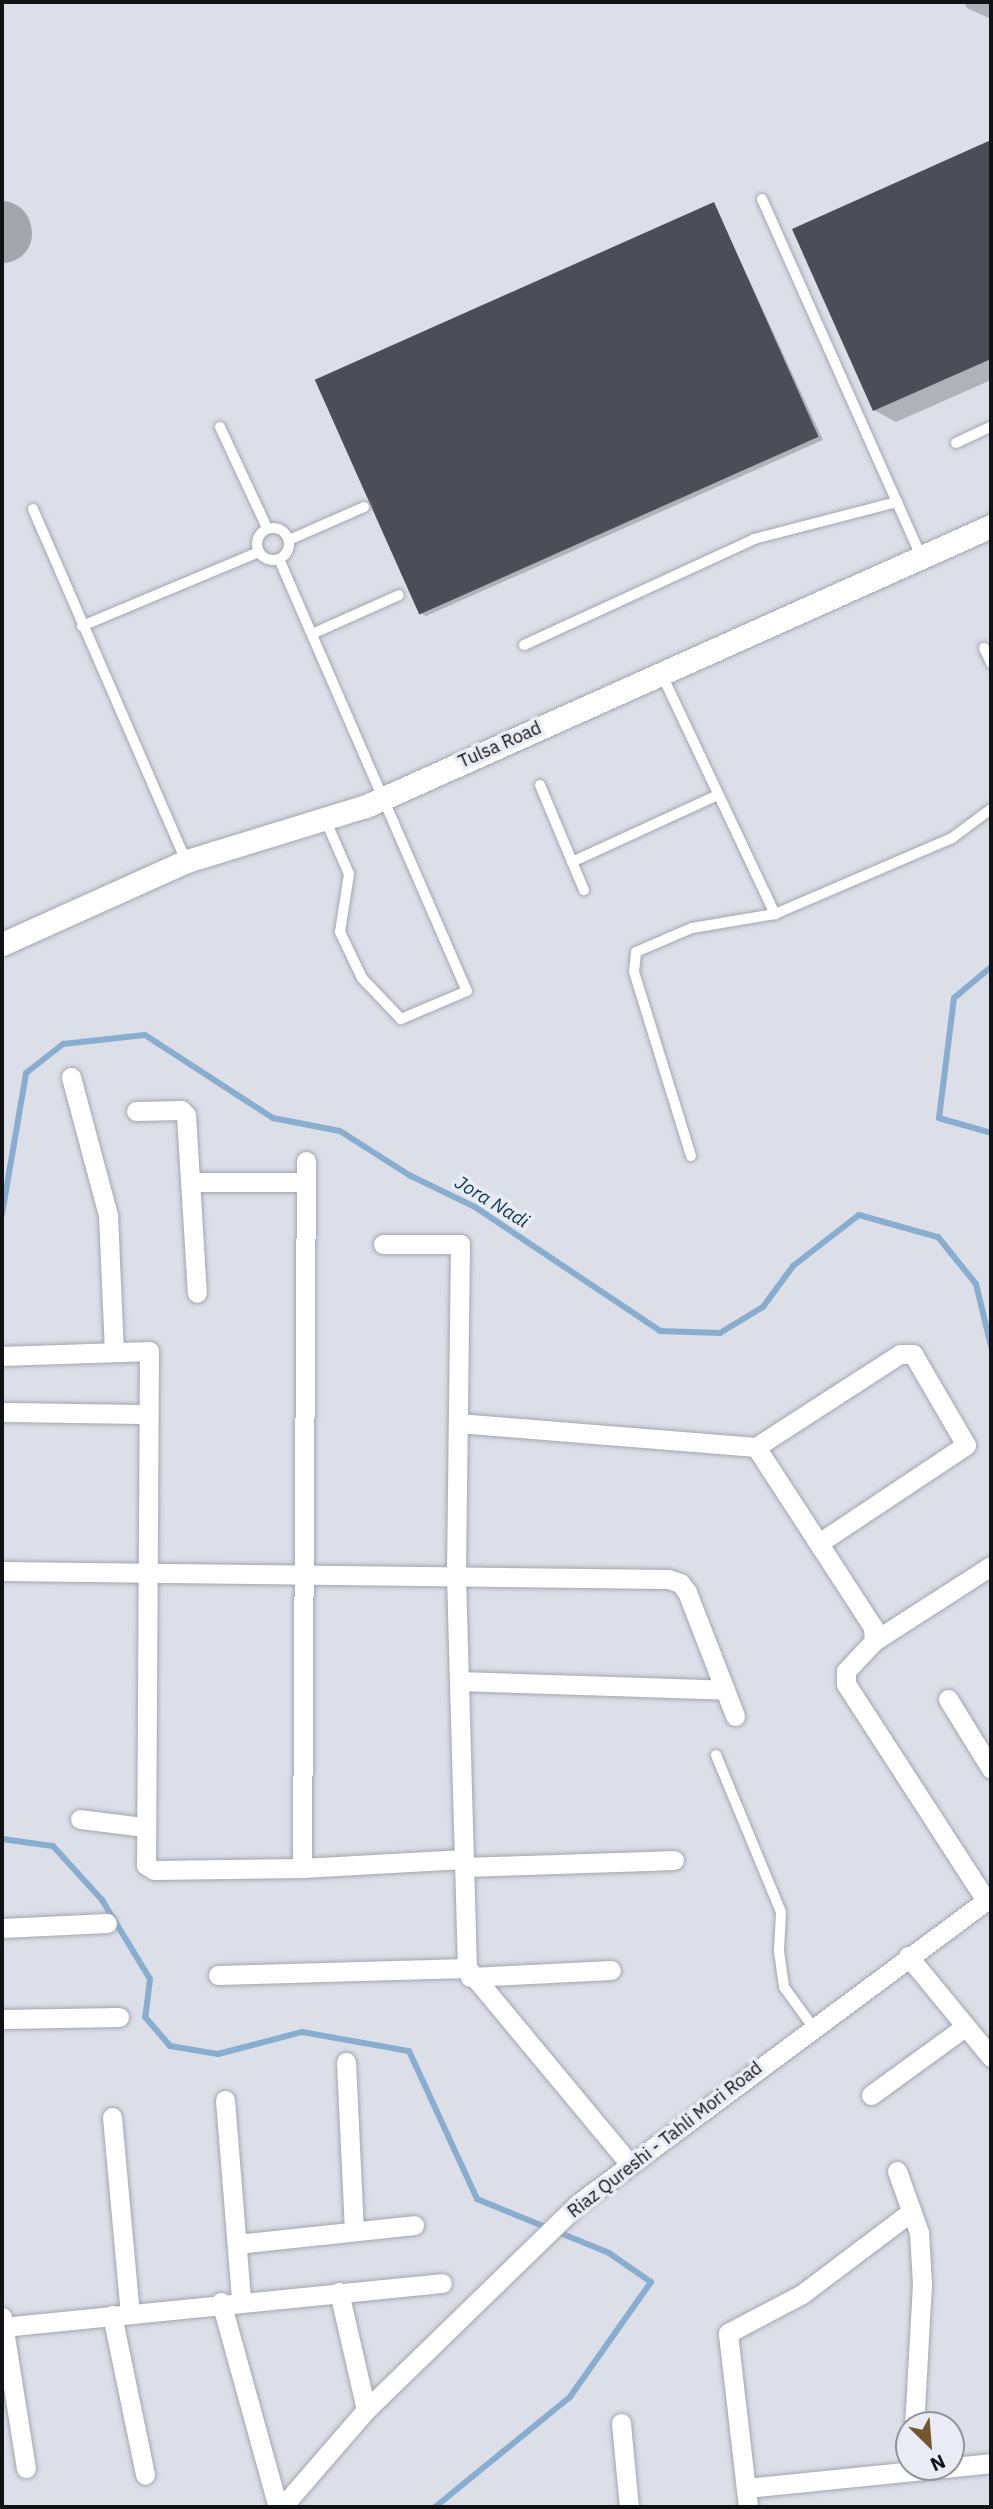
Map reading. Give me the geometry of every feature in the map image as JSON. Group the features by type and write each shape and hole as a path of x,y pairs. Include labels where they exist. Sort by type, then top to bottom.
{"street":[{"name":"Tulsa Road","path":"2,944 187,862 386,797 991,526"},
{"path":"71,1077 108,1215 114,1352"},
{"path":"136,1111 181,1110 186,1115 187,1178 194,1182 305,1182"},
{"path":"302,1868 306,1161"},
{"path":"194,1182 197,1293"},
{"path":"383,1244 460,1244 456,1575 469,1973 630,2164"},
{"path":"2,1356 149,1350 144,1858 154,1870 674,1860"},
{"path":"458,1423 756,1447 900,1354 913,1354 966,1446 820,1544"},
{"path":"2,1412 148,1414"},
{"path":"756,1447 873,1627 874,1641"},
{"path":"989,1898 846,1684 846,1671 874,1641 991,1566"},
{"path":"2,1571 456,1575 680,1583 735,1716"},
{"path":"460,1681 725,1690"},
{"path":"948,1699 991,1769"},
{"path":"80,1819 144,1827"},
{"name":"Riaz Qureshi - Tahli Mori Road","path":"280,2507 366,2410 579,2203 989,1898"},
{"path":"2,1928 107,1923"},
{"path":"908,1956 991,2057"},
{"path":"218,1976 611,1970"},
{"path":"2,2019 119,2017"},
{"path":"871,2095 966,2026"},
{"path":"346,2062 354,2231"},
{"path":"225,2100 237,2244 231,2301 280,2507"},
{"path":"112,2117 121,2314 145,2475"},
{"path":"897,2171 919,2232 922,2284 915,2411"},
{"path":"895,2472 747,2498 728,2333 802,2294 912,2212"},
{"path":"237,2244 414,2225"},
{"path":"26,2468 2,2324 442,2283"},
{"path":"339,2292 366,2410"},
{"path":"621,2423 629,2507"},
{"path":"965,2465 991,2463"}],"lane":[{"path":"762,199 921,556"},
{"path":"220,427 267,528"},
{"path":"956,443 991,427"},
{"path":"524,645 754,539 897,502"},
{"path":"289,540 363,507"},
{"path":"33,509 187,862"},
{"path":"267,528 282,530 289,540 288,551 279,559 268,560 259,552 257,540 267,528"},
{"path":"82,626 259,552"},
{"path":"279,559 386,797 467,991 401,1019 362,978 341,932 349,874 325,819"},
{"path":"312,634 399,594"},
{"path":"984,648 991,663"},
{"path":"660,673 775,914"},
{"path":"540,785 584,890"},
{"path":"572,862 718,794"},
{"path":"691,1156 634,972 636,952 692,928 775,914 953,838 991,809"},
{"path":"716,1755 781,1912 779,1951 784,1987 813,2027"}],"building":[{"path":"991,140 991,359 873,411 792,229"},
{"path":"714,202 819,437 419,615 315,380"}],"waterway":[{"name":"Jora Nadi","path":"991,967 954,998 939,1118 991,1133"},
{"name":"Jora Nadi","path":"2,1214 26,1073 63,1044 145,1035 273,1118 340,1131 409,1175 475,1207 660,1331 720,1333 763,1307 793,1266 859,1215 938,1237 976,1284 991,1346"},
{"path":"2,1839 53,1846 102,1900 150,1979 145,2017 170,2046 218,2054 302,2032 409,2051 477,2199 609,2253 651,2282 570,2397 435,2507"}],"taxiway":[{"path":"2,230 3,234"}]}
